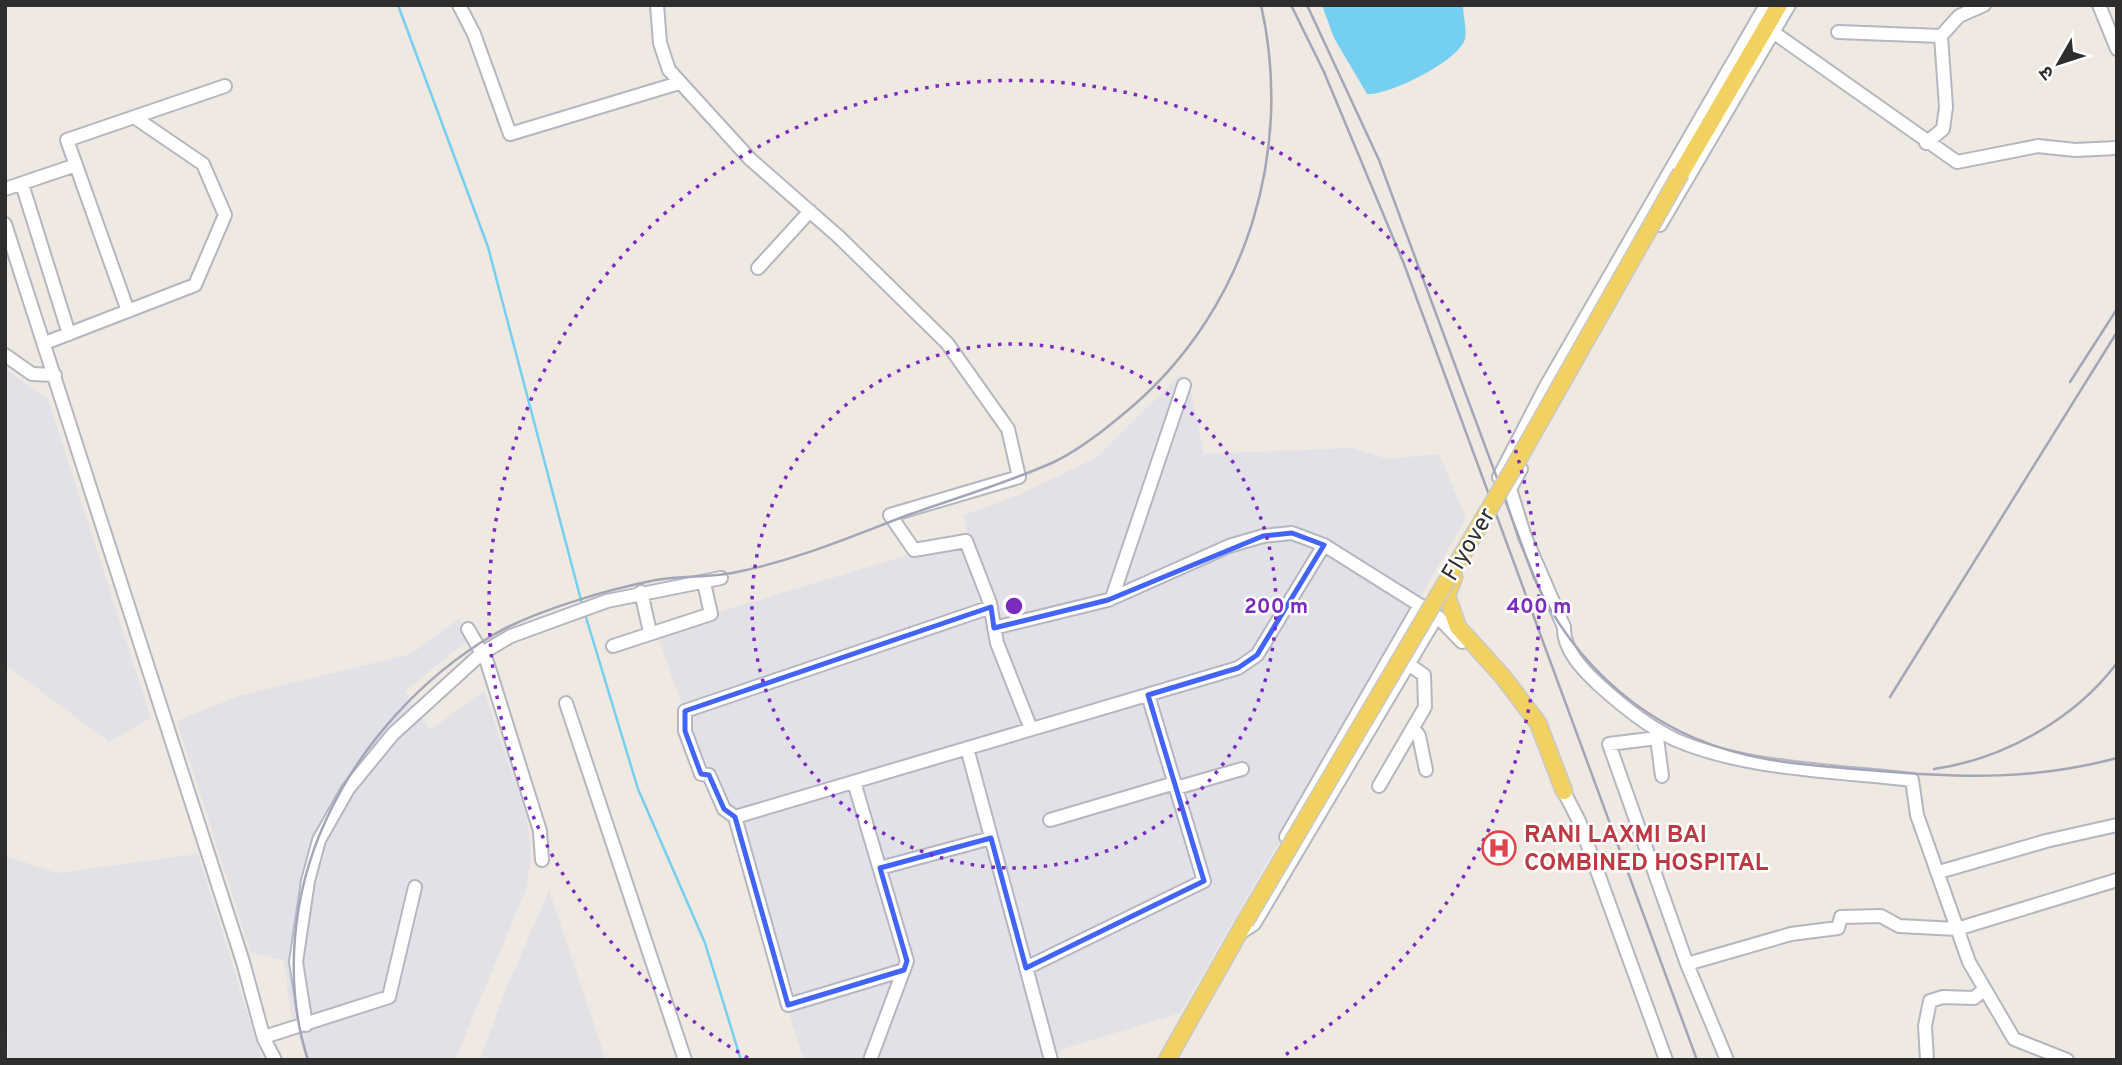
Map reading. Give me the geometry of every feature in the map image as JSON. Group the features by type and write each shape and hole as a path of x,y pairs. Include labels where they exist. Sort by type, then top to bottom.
{"main road":[{"name":"Flyover","path":"1167,1060 1779,5"},
{"path":"1473,534 1473,544 1449,586 1447,596 1451,612 1458,627 1504,678 1538,723 1561,784"}],"street":[{"path":"459,5 474,34 510,134 680,83"},
{"path":"657,5 660,43 669,69 680,83 750,159 810,211 947,343 1008,429 1019,477 890,515 914,550 966,541 991,607 997,643 1031,729"},
{"path":"1722,101 1766,5"},
{"path":"1722,101 1773,32 1789,5"},
{"path":"1926,143 1943,129 1946,107 1941,36 1957,11 1984,5"},
{"path":"2099,5 2117,49"},
{"path":"1773,32 1926,143 1957,162 2038,146 2075,150 2117,148"},
{"path":"1838,32 1941,36"},
{"path":"128,311 67,140 225,86"},
{"path":"45,343 195,285 225,215 203,164 134,117"},
{"path":"1693,153 1519,438 1499,477 1506,488 1510,489 1529,547 1564,627 1564,643 1590,677 1619,703 1675,739 1729,757 1912,780 1917,815 1969,962 2014,1039 2067,1060"},
{"path":"1510,489 1693,153"},
{"path":"5,189 76,165"},
{"path":"22,184 69,334"},
{"path":"758,268 810,211"},
{"path":"5,224 243,962 264,1038 275,1060"},
{"path":"5,355 32,374 55,376"},
{"path":"1112,598 1184,384"},
{"path":"994,628 1073,611 1112,598 1229,545 1263,536 1292,533 1324,545 1420,605 1437,616 1505,688 1534,732 1579,821 1666,1060"},
{"path":"735,817 1238,668 1258,655 1324,545"},
{"path":"306,1025 296,962 312,867 331,814 393,734 482,653 538,625 641,592 721,578"},
{"path":"613,646 711,614 704,583"},
{"path":"641,592 650,632"},
{"path":"1420,605 1240,917 1242,928 1254,924 1437,616"},
{"path":"904,970 788,1005 735,817 724,809 709,775 701,774 685,731 685,711 991,607"},
{"path":"468,628 482,653 540,831 542,860"},
{"path":"1379,786 1424,708 1423,675 1408,664"},
{"path":"1026,968 1204,881 1148,695"},
{"path":"566,703 685,1060"},
{"path":"1413,727 1419,736 1426,770"},
{"path":"1662,776 1657,738 1609,744 1687,964 1727,1060"},
{"path":"967,748 1051,1060"},
{"path":"1050,820 1242,769"},
{"path":"854,782 907,961 870,1060"},
{"path":"1939,872 2046,841 2117,825"},
{"path":"880,868 991,838"},
{"path":"1687,964 1791,934 1838,928 1841,917 1881,916 1899,926 1957,929 2117,880"},
{"path":"264,1038 389,997 415,887"},
{"path":"1927,1060 1926,1026 1930,1001 1943,997 1974,998 1985,989"},
{"path":"264,1038 262,1047 266,1060"}],"highlighted area":[{"path":"1292,533 1324,545 1257,655 1238,668 1148,695 1204,881 1026,968 991,838 880,868 907,961 904,970 788,1005 735,817 724,809 709,775 701,774 685,731 685,711 991,607 994,628 1108,600 1263,536"}],"shaded area":[{"path":"5,369 48,399 151,718 109,742 5,664"},
{"path":"1180,375 1189,382 1204,454 1353,448 1387,459 1439,454 1466,518 1180,1013 1063,1049 1050,1060 804,1060 790,1017 793,991 743,821 718,809 656,631 968,537 964,515 1017,496 1097,457"},
{"path":"460,618 468,640 405,691 430,730 484,691 527,817 531,855 527,887 455,1060 306,1060 290,1009 284,960 251,953 177,721 239,696 411,654"},
{"path":"198,854 262,1060 8,1060 5,856 57,873"},
{"path":"549,890 606,1060 480,1060 502,999"}],"water":[{"path":"1322,5 1463,5 1465,39 1450,57 1422,76 1390,89 1367,94 1334,38"}],"waterway":[{"path":"398,5 488,247 582,604"},
{"path":"585,614 638,789 705,943 741,1060"}],"railway":[{"path":"308,1060 295,1000 294,969 299,908 314,848 356,765 396,715 442,671 493,635 572,602 656,580 727,574 781,561 1036,470 1065,456 1096,436 1134,405 1173,365 1206,321 1233,273 1252,223 1265,170 1271,115 1270,60 1261,5"},
{"path":"1291,5 1324,72 1404,264 1697,1060"},
{"path":"1307,5 1379,160 1534,578 1571,640 1620,692 1679,731 1712,745 1747,755 1796,763 1970,776 2028,774 2117,758"},
{"path":"2070,382 2117,309"},
{"path":"1890,697 2117,332"},
{"path":"1934,769 1986,756 2035,734 2080,702 2100,684 2117,663"}],"place":[{"name":"RANI LAXMI BAI COMBINED HOSPITAL","path":"1499,848"}]}
